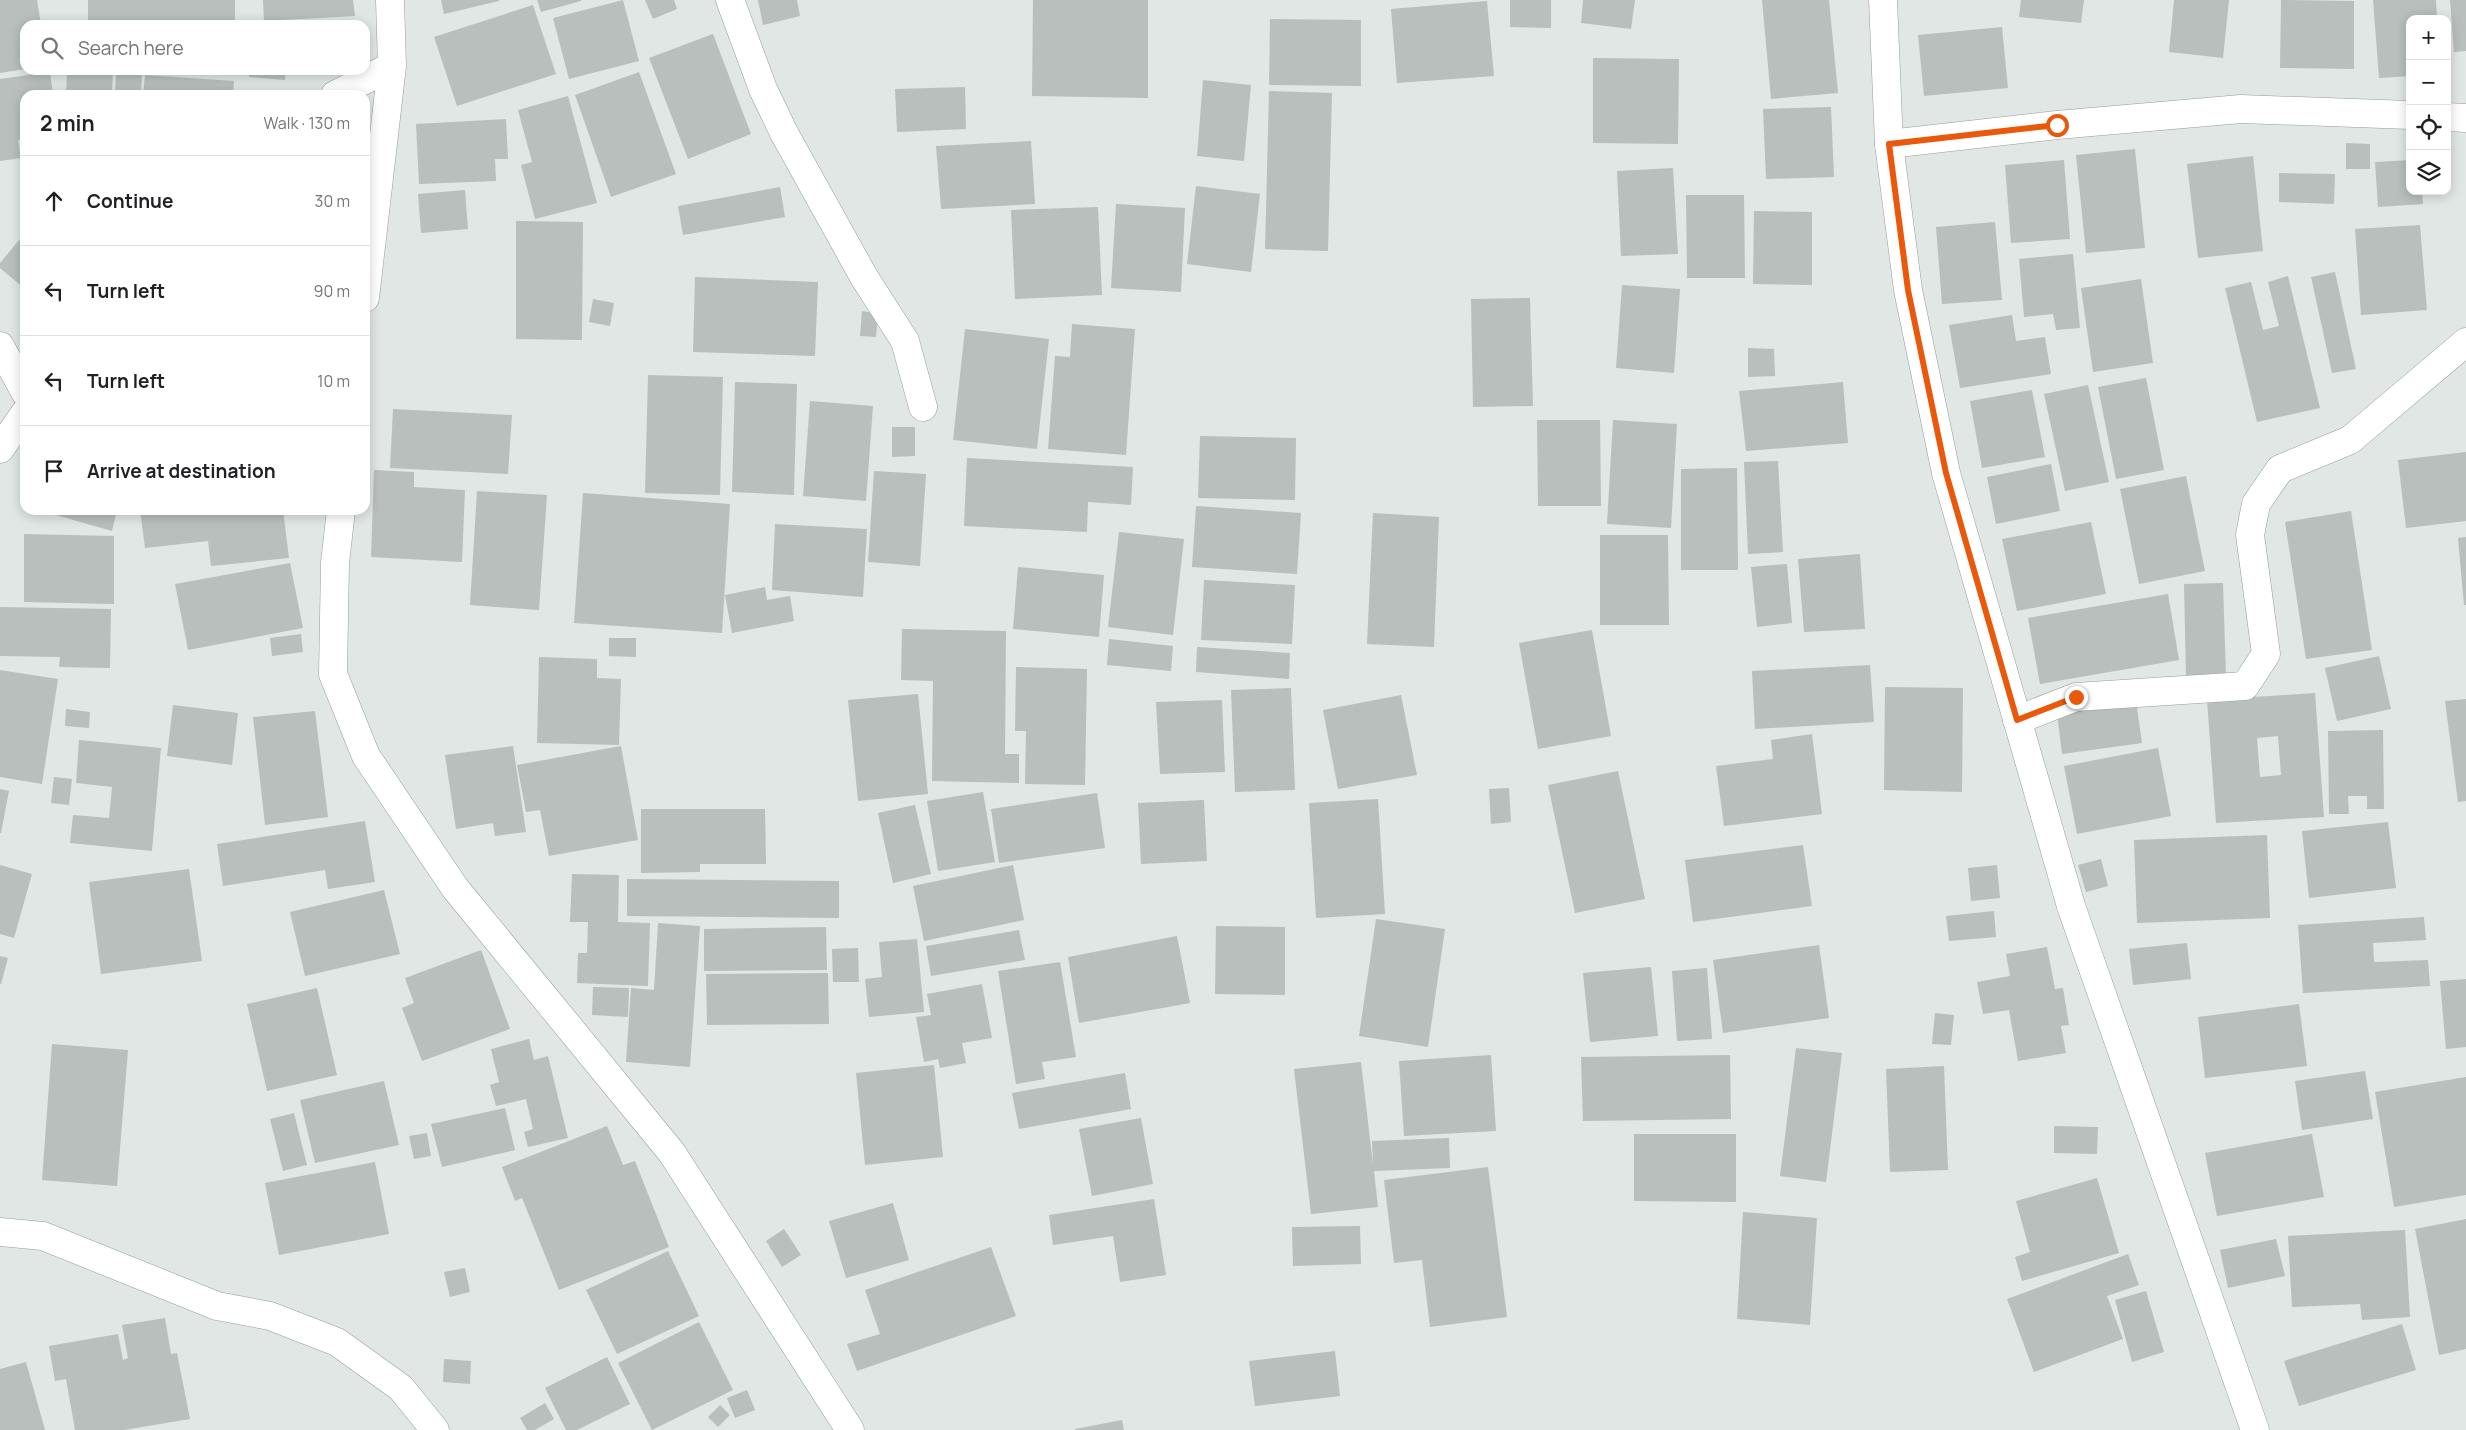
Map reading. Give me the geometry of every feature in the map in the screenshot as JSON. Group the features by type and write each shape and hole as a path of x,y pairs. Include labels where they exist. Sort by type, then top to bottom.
{"street":[{"path":"370,255 392,66 390,0"},
{"path":"730,0 763,89 784,133 864,277 905,341 923,407"},
{"path":"1882,0 1889,144 1908,290 1946,473 2071,906 2255,1430"},
{"path":"345,90 392,66"},
{"path":"1889,144 2057,125 2241,108 2406,116"},
{"path":"2451,117 2466,118"},
{"path":"2017,720 2076,697 2245,686 2266,654 2250,535 2256,504 2280,469 2350,440 2466,342"},
{"path":"0,346 20,383"},
{"path":"0,449 20,419"},
{"path":"340,515 335,563 333,674 366,756 455,888 672,1153 850,1430"},
{"path":"0,1232 42,1236 217,1306 270,1316 337,1342 400,1388 435,1430"}],"building":[{"path":"0,0 37,0 40,20 20,20 20,70 0,73"},
{"path":"88,0 235,0 235,20 88,20"},
{"path":"263,0 353,0 355,16 264,20"},
{"path":"441,0 499,0 499,1 444,14"},
{"path":"537,0 581,0 581,1 541,12"},
{"path":"623,0 639,61 569,79 553,18"},
{"path":"645,0 674,0 677,9 653,19"},
{"path":"758,0 797,0 800,16 763,25"},
{"path":"1033,0 1148,0 1148,98 1032,96"},
{"path":"1510,0 1551,0 1551,28 1510,27"},
{"path":"1583,0 1635,0 1631,29 1581,23"},
{"path":"1762,0 1829,0 1838,93 1771,99"},
{"path":"2021,0 2084,0 2081,23 2019,17"},
{"path":"2174,0 2229,0 2223,58 2169,52"},
{"path":"2281,0 2354,1 2354,69 2280,68"},
{"path":"2373,0 2436,0 2437,15 2406,15 2406,76 2379,78"},
{"path":"2450,0 2466,0 2466,51 2454,52"},
{"path":"1487,1 1494,76 1397,83 1391,9"},
{"path":"533,5 556,74 457,106 434,37"},
{"path":"1270,19 1361,20 1361,86 1269,85"},
{"path":"2002,27 2008,88 1924,96 1918,35"},
{"path":"713,34 751,134 688,159 649,58"},
{"path":"1593,58 1679,59 1678,144 1593,143"},
{"path":"639,72 676,174 611,197 575,95"},
{"path":"29,75 50,75 52,90 20,90 20,140 18,140 20,158 0,161 0,79"},
{"path":"67,75 113,75 112,90 66,90"},
{"path":"116,75 142,75 141,90 115,90"},
{"path":"145,75 234,81 233,90 144,90"},
{"path":"249,75 286,75 285,80 249,77"},
{"path":"1203,80 1251,85 1244,161 1197,156"},
{"path":"965,87 966,129 897,132 895,89"},
{"path":"1269,91 1332,93 1328,251 1265,249"},
{"path":"568,96 597,203 535,219 521,165 532,162 518,110"},
{"path":"1831,107 1834,177 1766,179 1763,109"},
{"path":"506,119 508,159 495,159 496,181 419,184 416,124"},
{"path":"1031,141 1035,204 941,209 936,146"},
{"path":"2346,143 2370,144 2370,169 2346,169"},
{"path":"2135,149 2145,248 2086,253 2076,155"},
{"path":"2253,156 2263,251 2198,258 2187,164"},
{"path":"2064,160 2070,239 2011,243 2005,165"},
{"path":"2406,160 2406,195 2422,195 2423,204 2378,207 2375,162"},
{"path":"1673,168 1678,254 1621,256 1617,171"},
{"path":"2279,173 2335,174 2334,204 2279,202"},
{"path":"1196,186 1260,194 1251,272 1187,264"},
{"path":"780,187 785,217 683,235 678,206"},
{"path":"465,190 468,229 421,233 418,194"},
{"path":"1686,195 1744,195 1745,278 1687,278"},
{"path":"1116,204 1185,208 1181,292 1111,288"},
{"path":"1098,207 1102,295 1015,299 1011,210"},
{"path":"1754,211 1812,212 1812,285 1753,284"},
{"path":"516,221 583,222 582,340 516,339"},
{"path":"1995,222 2002,300 1942,304 1936,227"},
{"path":"2420,225 2427,310 2361,315 2355,229"},
{"path":"20,239 20,285 0,268 0,263"},
{"path":"2073,254 2080,328 2056,330 2053,314 2024,317 2019,259"},
{"path":"2335,272 2356,369 2332,373 2311,277"},
{"path":"2288,276 2320,408 2257,422 2225,288 2251,282 2263,330 2279,326 2268,282"},
{"path":"695,277 818,282 815,356 693,352"},
{"path":"2141,279 2153,363 2093,372 2081,288"},
{"path":"1622,285 1680,289 1674,373 1616,368"},
{"path":"1530,298 1533,406 1473,407 1471,299"},
{"path":"593,299 614,303 610,326 589,322"},
{"path":"862,311 878,314 876,337 860,336"},
{"path":"2012,315 2016,341 2045,337 2051,374 1960,388 1949,325"},
{"path":"1072,324 1135,329 1126,455 1048,449 1055,356 1070,357"},
{"path":"965,329 1049,339 1037,449 953,440"},
{"path":"1748,348 1774,349 1775,376 1748,377"},
{"path":"648,375 723,377 720,495 645,493"},
{"path":"2146,378 2164,470 2116,479 2098,387"},
{"path":"735,382 797,384 794,495 732,492"},
{"path":"1843,382 1848,443 1746,451 1739,391"},
{"path":"2088,385 2109,482 2065,491 2044,394"},
{"path":"2032,390 2045,457 1982,468 1970,401"},
{"path":"810,401 873,406 866,501 803,496"},
{"path":"393,409 512,415 508,474 390,468"},
{"path":"1537,420 1600,420 1601,506 1538,506"},
{"path":"1613,420 1677,424 1671,528 1607,524"},
{"path":"892,427 915,427 915,456 892,457"},
{"path":"1200,436 1296,438 1295,500 1198,498"},
{"path":"2466,452 2466,521 2406,528 2398,460"},
{"path":"967,458 1133,467 1131,505 1088,502 1087,532 964,526"},
{"path":"1778,461 1783,552 1748,554 1744,462"},
{"path":"2051,464 2060,511 1996,524 1987,477"},
{"path":"1737,468 1738,570 1681,570 1681,469"},
{"path":"374,470 414,472 414,487 465,490 462,562 371,557"},
{"path":"874,471 926,474 920,566 868,562"},
{"path":"2186,476 2205,571 2139,584 2120,489"},
{"path":"477,491 547,495 539,610 470,605"},
{"path":"583,493 730,504 722,633 574,623"},
{"path":"1196,506 1301,513 1297,574 1192,567"},
{"path":"2351,511 2372,650 2306,659 2285,522"},
{"path":"1373,513 1439,517 1434,647 1367,644"},
{"path":"56,515 116,515 112,531"},
{"path":"141,515 284,515 289,558 211,566 208,541 145,548"},
{"path":"2091,522 2106,594 2017,611 2002,539"},
{"path":"775,524 867,529 863,597 772,590"},
{"path":"1119,532 1184,539 1173,635 1108,627"},
{"path":"24,534 114,536 114,604 24,602"},
{"path":"1600,535 1668,535 1669,625 1600,625"},
{"path":"2466,537 2466,605 2464,605 2458,538"},
{"path":"1860,554 1865,629 1804,632 1798,559"},
{"path":"290,563 303,628 188,650 175,584"},
{"path":"1787,564 1792,623 1757,627 1751,567"},
{"path":"1018,567 1104,575 1099,637 1013,629"},
{"path":"1204,580 1295,585 1292,644 1201,640"},
{"path":"2223,583 2226,677 2186,677 2184,584"},
{"path":"765,587 767,600 790,596 794,621 732,633 725,595"},
{"path":"2168,594 2179,660 2040,684 2028,618"},
{"path":"0,607 111,609 110,668 59,667 60,657 0,656"},
{"path":"902,629 1006,631 1005,754 1019,754 1019,783 932,781 933,681 901,680"},
{"path":"1592,630 1611,736 1538,749 1519,643"},
{"path":"301,634 303,652 272,656 270,638"},
{"path":"609,638 636,638 636,657 609,656"},
{"path":"1109,639 1173,646 1171,671 1107,665"},
{"path":"1197,647 1290,653 1289,679 1196,672"},
{"path":"2379,656 2391,709 2337,721 2325,668"},
{"path":"539,657 597,659 597,678 621,679 619,745 537,743"},
{"path":"1870,665 1874,722 1755,729 1752,671"},
{"path":"1016,667 1087,669 1085,785 1025,784 1026,731 1015,731"},
{"path":"0,670 58,679 42,784 0,777"},
{"path":"1885,687 1963,688 1962,792 1884,790"},
{"path":"1291,688 1295,790 1235,792 1231,690"},
{"path":"2315,693 2324,817 2216,823 2207,700","holes":["2278,736 2281,775 2260,777 2257,738"]},
{"path":"918,694 928,794 858,801 848,700"},
{"path":"1401,695 1417,775 1338,789 1323,710"},
{"path":"2466,699 2466,801 2458,802 2445,701"},
{"path":"1222,700 1225,772 1160,774 1156,702"},
{"path":"2136,701 2142,743 2062,754 2057,713"},
{"path":"173,705 238,713 232,765 167,756"},
{"path":"66,709 90,712 89,728 65,726"},
{"path":"315,711 328,817 265,825 253,717"},
{"path":"2383,730 2384,809 2367,809 2367,796 2348,796 2349,814 2329,814 2328,731"},
{"path":"1812,734 1822,814 1724,826 1716,766 1773,759 1771,740"},
{"path":"79,740 161,748 152,851 70,843 73,815 109,818 112,787 76,783"},
{"path":"513,746 526,832 495,836 493,823 456,829 445,755"},
{"path":"621,746 638,840 549,856 540,810 526,812 517,765"},
{"path":"2158,748 2171,816 2077,834 2064,766"},
{"path":"1618,771 1645,899 1575,913 1548,785"},
{"path":"54,777 72,779 69,805 51,803"},
{"path":"1509,788 1511,822 1491,824 1489,789"},
{"path":"0,789 9,791 1,833 0,833"},
{"path":"983,792 995,862 938,871 927,801"},
{"path":"1097,793 1105,848 999,863 991,809"},
{"path":"1378,799 1385,914 1316,918 1309,803"},
{"path":"1204,800 1207,861 1141,864 1138,803"},
{"path":"915,805 931,874 893,883 878,813"},
{"path":"641,809 765,809 766,864 700,864 700,872 641,873"},
{"path":"365,821 375,882 328,889 325,870 223,886 217,844"},
{"path":"2388,822 2396,888 2309,898 2302,831"},
{"path":"2267,835 2270,918 2137,923 2134,840"},
{"path":"1803,845 1812,906 1693,922 1685,860"},
{"path":"2101,859 2108,886 2086,892 2078,865"},
{"path":"0,865 32,874 14,938 0,934"},
{"path":"1013,865 1024,920 924,941 913,886"},
{"path":"1997,865 2000,898 1971,901 1968,868"},
{"path":"189,869 202,961 101,974 89,882"},
{"path":"572,874 619,875 618,922 650,923 648,986 577,983 578,953 587,953 588,922 570,922"},
{"path":"627,879 839,881 839,918 627,916"},
{"path":"384,890 400,954 305,976 290,912"},
{"path":"1994,911 1996,937 1949,941 1946,916"},
{"path":"2424,917 2426,940 2373,943 2374,962 2428,960 2430,986 2303,993 2298,925"},
{"path":"1376,919 1445,929 1428,1047 1359,1036"},
{"path":"658,923 700,926 690,1067 626,1062 631,988 654,990"},
{"path":"1216,926 1285,927 1285,995 1215,994"},
{"path":"826,927 827,970 704,971 704,929"},
{"path":"1019,930 1025,960 931,976 926,946"},
{"path":"1177,936 1190,1003 1079,1023 1068,957"},
{"path":"917,939 924,1012 869,1017 865,979 882,977 879,942"},
{"path":"2187,943 2191,979 2133,985 2129,949"},
{"path":"1819,945 1829,1018 1723,1033 1713,960"},
{"path":"2047,947 2055,989 2063,988 2069,1025 2061,1026 2066,1053 2018,1061 2009,1010 1983,1014 1977,982 2010,976 2006,954"},
{"path":"858,948 859,982 833,982 832,949"},
{"path":"481,950 510,1029 422,1061 402,1008 414,1003 405,978"},
{"path":"0,956 8,958 1,984 0,984"},
{"path":"1060,962 1076,1057 1042,1062 1045,1079 1016,1084 998,971"},
{"path":"1651,967 1658,1036 1590,1042 1583,973"},
{"path":"1707,968 1712,1039 1677,1041 1672,971"},
{"path":"828,973 829,1024 707,1025 706,974"},
{"path":"2466,979 2466,1047 2446,1049 2440,981"},
{"path":"982,984 992,1038 962,1043 966,1063 940,1068 938,1059 924,1062 916,1017 931,1015 927,994"},
{"path":"593,987 629,988 628,1017 592,1015"},
{"path":"317,988 337,1075 267,1091 247,1004"},
{"path":"2299,1004 2307,1066 2205,1078 2198,1017"},
{"path":"1935,1013 1954,1015 1951,1045 1932,1044"},
{"path":"529,1039 534,1060 548,1056 568,1138 528,1147 524,1132 533,1129 526,1099 496,1106 490,1085 499,1082 491,1049"},
{"path":"52,1044 128,1050 117,1186 42,1180"},
{"path":"1796,1048 1842,1053 1826,1182 1780,1176"},
{"path":"1491,1055 1496,1131 1404,1136 1399,1061"},
{"path":"1730,1055 1731,1119 1583,1121 1581,1057"},
{"path":"1361,1062 1373,1165 1372,1141 1449,1138 1450,1168 1374,1171 1378,1207 1311,1214 1294,1069"},
{"path":"934,1065 943,1157 865,1165 856,1073"},
{"path":"1944,1066 1948,1170 1890,1172 1886,1069"},
{"path":"2365,1071 2373,1119 2302,1130 2295,1081"},
{"path":"1125,1073 1131,1109 1019,1129 1012,1093"},
{"path":"2466,1077 2466,1195 2394,1207 2375,1092"},
{"path":"384,1081 399,1145 315,1163 300,1100"},
{"path":"505,1108 515,1150 442,1167 431,1124"},
{"path":"294,1113 307,1165 283,1171 270,1119"},
{"path":"1141,1118 1153,1184 1092,1196 1079,1129"},
{"path":"607,1126 623,1165 635,1161 669,1247 559,1290 522,1198 515,1201 502,1167"},
{"path":"2054,1126 2098,1127 2097,1154 2054,1153"},
{"path":"427,1133 431,1156 414,1159 409,1136"},
{"path":"1634,1134 1736,1134 1736,1202 1634,1201"},
{"path":"2312,1134 2324,1197 2217,1216 2205,1153"},
{"path":"375,1162 389,1234 279,1255 265,1183"},
{"path":"1488,1167 1507,1317 1430,1327 1422,1260 1394,1263 1384,1180"},
{"path":"2097,1178 2119,1253 2022,1281 2015,1257 2030,1252 2016,1201"},
{"path":"1154,1199 1166,1275 1120,1282 1113,1236 1053,1245 1049,1215"},
{"path":"893,1203 909,1260 846,1278 829,1221"},
{"path":"1743,1212 1817,1218 1810,1325 1737,1319"},
{"path":"2466,1219 2466,1349 2439,1355 2415,1229"},
{"path":"1360,1226 1361,1264 1293,1266 1292,1227"},
{"path":"784,1229 801,1255 782,1267 766,1241"},
{"path":"2405,1230 2410,1317 2362,1320 2360,1304 2292,1307 2288,1236"},
{"path":"2276,1239 2285,1276 2228,1288 2220,1250"},
{"path":"991,1247 1016,1316 857,1371 847,1344 880,1334 865,1290"},
{"path":"668,1251 699,1316 617,1354 586,1290"},
{"path":"2128,1254 2139,1285 2107,1296 2123,1339 2034,1372 2007,1299"},
{"path":"465,1268 470,1292 450,1297 444,1272"},
{"path":"2146,1291 2164,1352 2132,1362 2115,1300"},
{"path":"165,1318 171,1354 177,1353 190,1419 124,1430 75,1430 66,1379 55,1381 49,1346 118,1334 123,1360 128,1358 122,1325"},
{"path":"699,1322 733,1390 652,1430 618,1363"},
{"path":"2402,1324 2416,1370 2299,1406 2284,1361"},
{"path":"1335,1351 1340,1396 1255,1406 1249,1361"},
{"path":"607,1357 630,1404 577,1430 566,1430 545,1388"},
{"path":"444,1359 471,1361 470,1384 443,1382"},
{"path":"26,1362 45,1430 0,1430 0,1369"},
{"path":"747,1390 755,1410 735,1418 727,1398"},
{"path":"545,1403 554,1419 535,1430 527,1430 520,1418"},
{"path":"720,1405 730,1415 718,1427 708,1417"},
{"path":"1122,1420 1124,1430 1075,1430 1075,1429"}],"route":[{"path":"2057,125 1889,144 1908,290 1946,473 2017,720 2076,697"}]}
